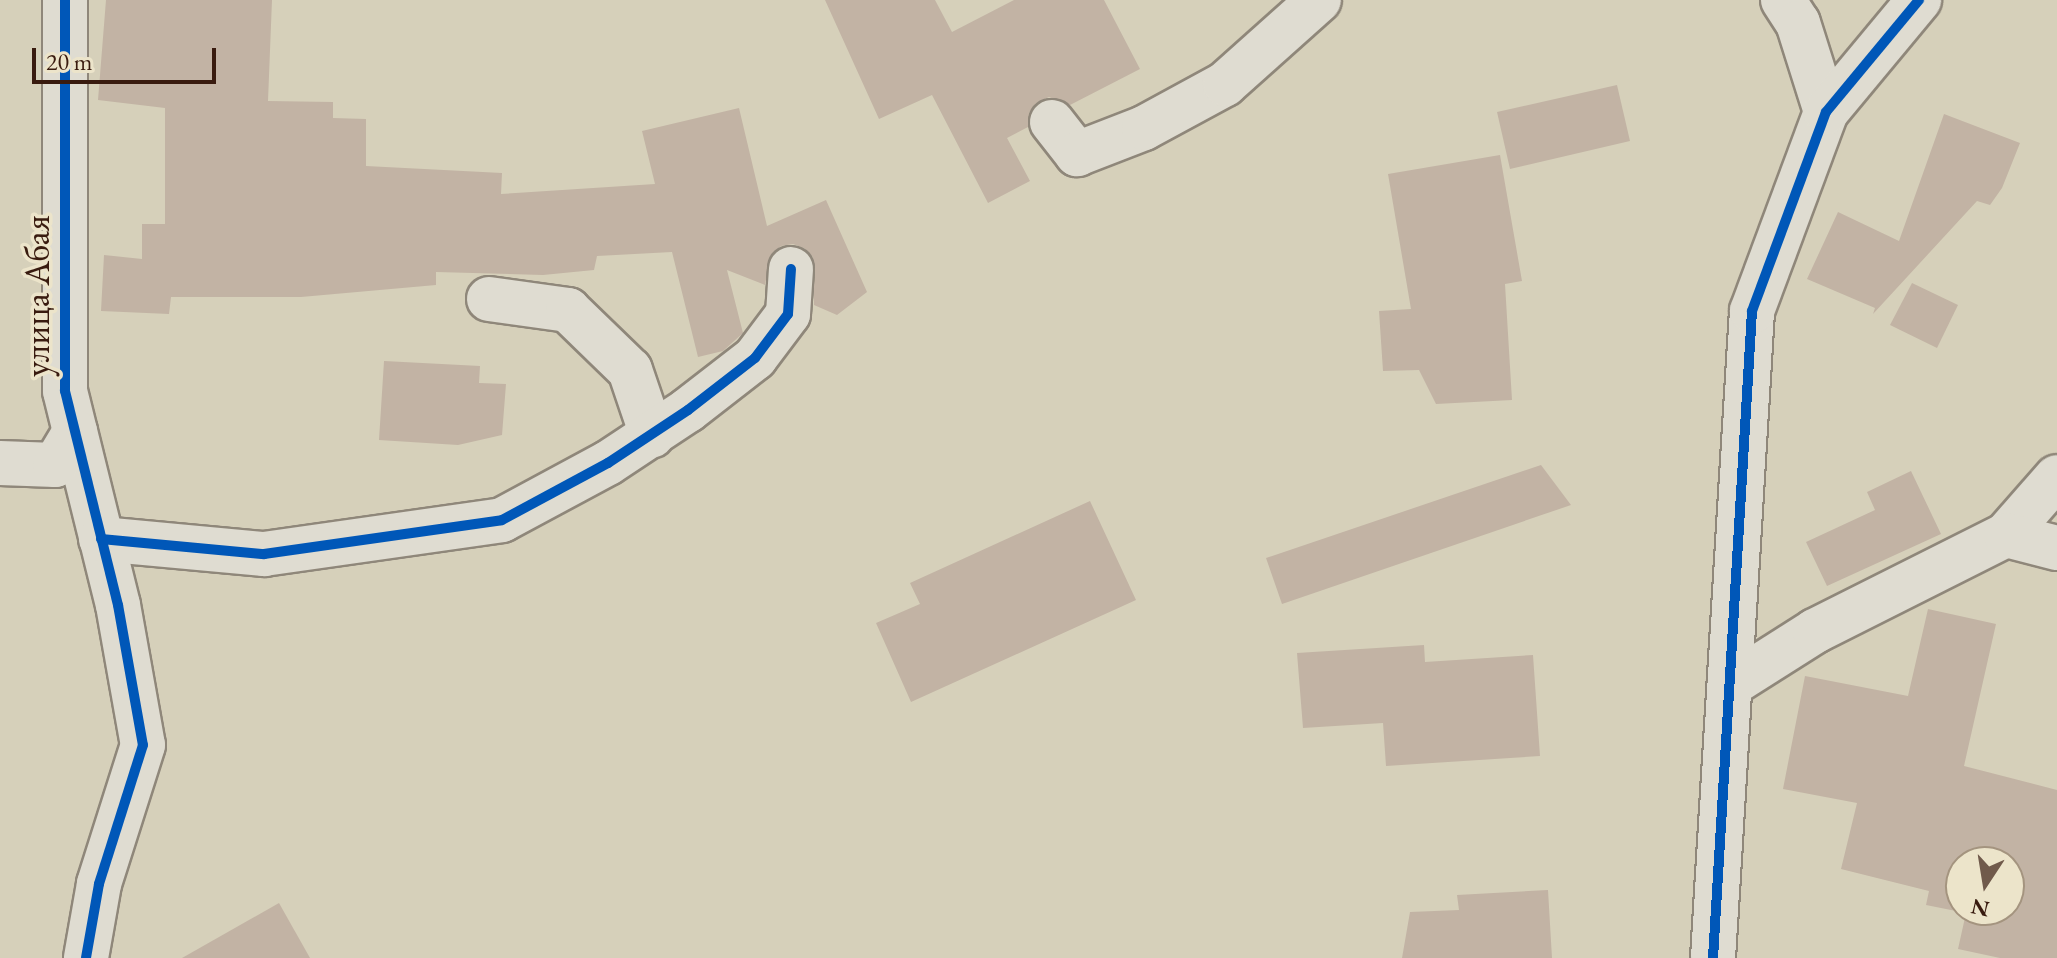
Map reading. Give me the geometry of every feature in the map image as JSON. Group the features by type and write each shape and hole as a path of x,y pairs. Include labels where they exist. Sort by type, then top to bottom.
{"street":[{"name":"улица Абая","path":"65,0 65,391 101,539 143,745 99,884 86,958"},
{"path":"1052,122 1077,154 1144,128 1225,84 1319,0"},
{"path":"1783,0 1798,23 1826,112"},
{"path":"1713,958 1752,311 1826,112 1919,0"},
{"path":"101,539 264,554 502,520 608,463 652,435 755,358 788,314 791,269"},
{"path":"489,299 568,310 630,370 652,435"},
{"path":"0,463 55,465 75,432"},
{"path":"1730,685 1815,631 2006,535 2057,477"},
{"path":"2006,535 2057,548"}],"building":[{"path":"106,0 272,0 268,101 333,102 333,118 366,119 366,166 502,173 501,194 655,184 642,131 739,108 767,226 826,200 867,292 837,315 814,305 813,257 804,248 793,244 781,246 770,256 765,285 727,270 743,333 723,351 698,357 672,252 597,256 594,270 543,275 436,272 436,285 301,297 171,297 169,314 101,311 104,255 142,259 142,224 165,224 165,108 98,100"},
{"path":"825,0 935,0 952,32 1014,0 1104,0 1140,69 1070,105 1049,97 1036,103 1029,113 1028,127 1007,138 1030,181 988,203 932,95 879,119"},
{"path":"1617,85 1630,141 1510,169 1497,112"},
{"path":"1944,114 2020,143 2002,188 1990,205 1977,201 1873,314 1875,308 1807,279 1838,212 1899,241"},
{"path":"1500,155 1522,281 1505,284 1512,400 1436,404 1419,370 1383,371 1379,311 1411,309 1388,174"},
{"path":"1912,283 1958,305 1937,348 1890,325"},
{"path":"384,361 480,366 479,383 506,384 502,435 458,445 379,440"},
{"path":"1541,465 1571,505 1282,604 1266,558"},
{"path":"1911,471 1941,534 1827,586 1806,542 1875,510 1867,492"},
{"path":"1090,501 1136,600 911,702 876,623 920,604 910,583"},
{"path":"1928,609 1996,624 1964,766 2057,790 2057,958 2000,958 1958,949 1963,926 2025,926 2025,846 1945,846 1945,909 1926,905 1929,891 1841,869 1857,803 1783,789 1805,676 1908,696"},
{"path":"1424,645 1425,662 1533,655 1540,756 1386,766 1383,723 1303,728 1297,653"},
{"path":"1548,890 1552,958 1402,958 1410,912 1459,910 1457,895"},
{"path":"279,903 310,958 182,958"}],"cycle path":[{"path":"65,0 65,391 118,605 143,745 99,884 86,958"},
{"path":"1713,958 1752,311 1826,112 1919,0"},
{"path":"101,539 264,554 502,520 608,463 688,410 755,358 788,314 791,269"}]}
